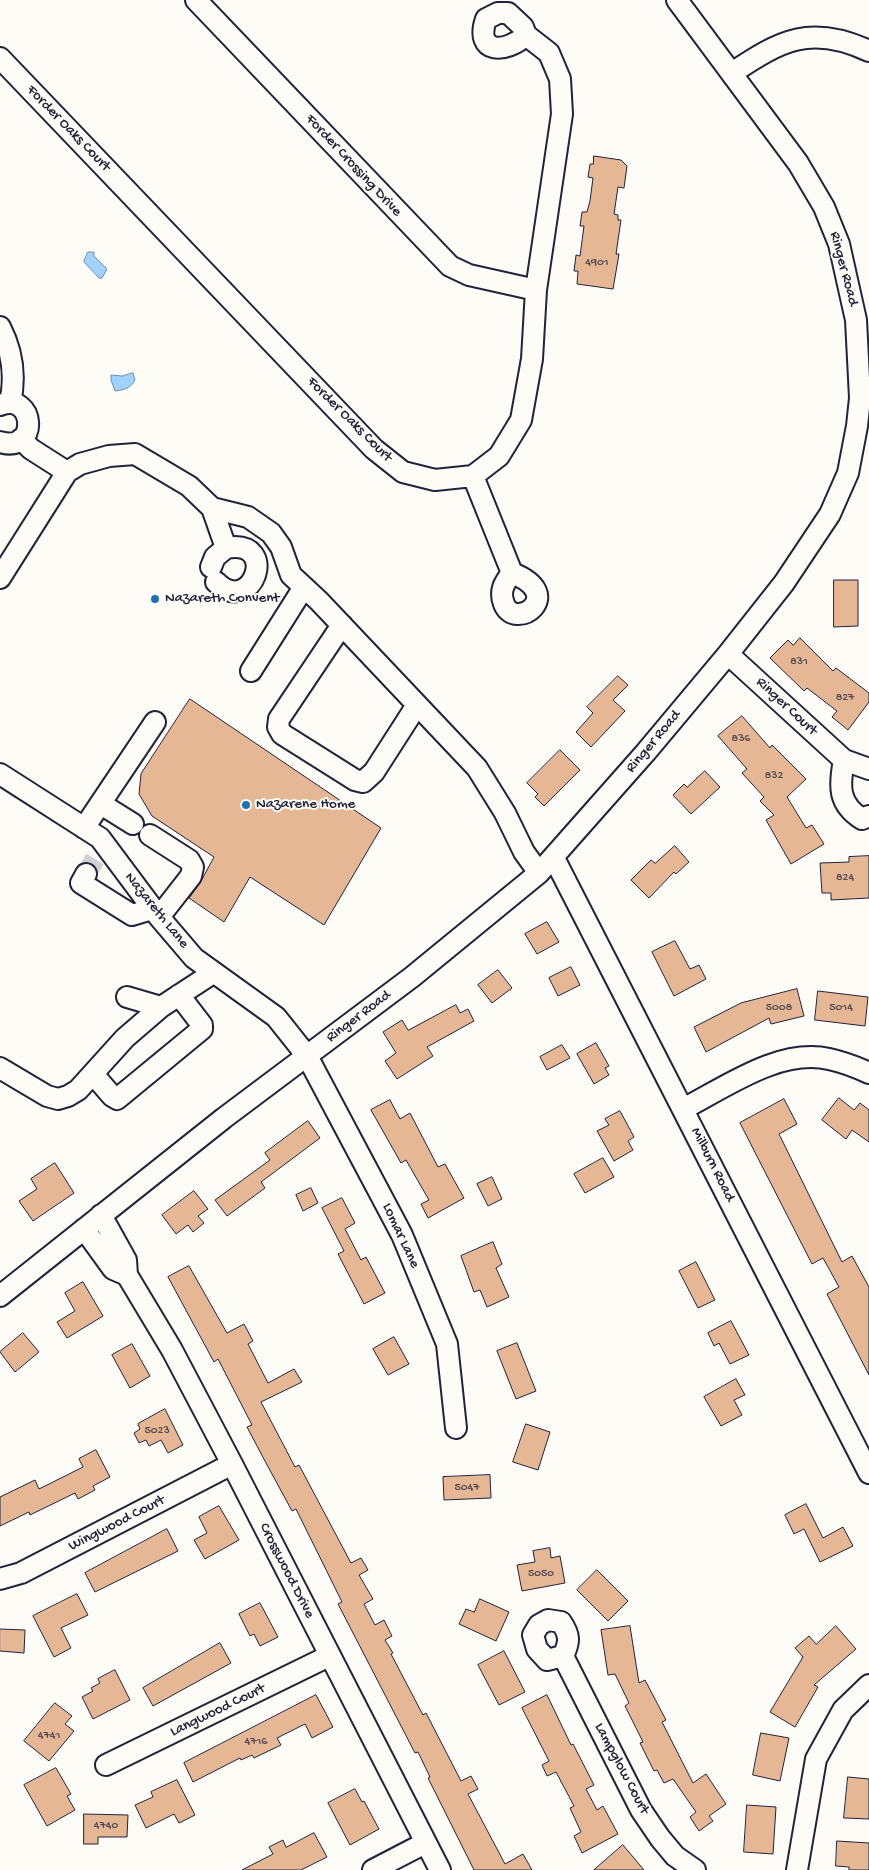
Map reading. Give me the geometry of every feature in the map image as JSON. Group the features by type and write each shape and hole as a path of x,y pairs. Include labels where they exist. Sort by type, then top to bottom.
{"street":[{"name":"Forder Crossing Drive","path":"196,0 450,266 469,275 536,290"},
{"name":"Ringer Road","path":"0,1296 101,1215 412,977 554,858 728,654 808,550 841,493 849,466 857,426 860,378 859,346 851,291 839,244 824,207 798,163 677,0"},
{"path":"512,572 473,476 499,456 521,420 532,359 536,290 544,253 562,114 560,79 549,53 526,34"},
{"path":"732,73 774,46 790,40 812,37 834,38 869,51"},
{"name":"Forder Oaks Court","path":"0,58 374,450 403,472 435,480 473,476"},
{"path":"0,327 8,342 13,363 14,383 5,404 22,408 28,419 27,431 21,439 13,444 0,442"},
{"path":"21,439 31,449 67,472"},
{"path":"0,578 67,472 80,464 109,456 135,454 189,486 212,508 226,548"},
{"path":"212,508 248,517 271,533 281,547 291,575 342,625 477,768 504,812 524,852 539,872"},
{"path":"244,547 250,551 257,564 257,572 250,586 242,590 228,590 214,575 215,557 226,548 244,547"},
{"path":"251,671 304,587"},
{"path":"342,625 279,719 278,727 282,734 355,780 363,782 374,772 417,705"},
{"name":"Ringer Court","path":"728,654 844,760 869,769"},
{"path":"84,828 155,722"},
{"path":"844,760 840,779 844,801 850,811 862,819 869,816"},
{"name":"Nazareth Lane","path":"0,774 100,838 95,859 155,913 194,958 276,1017 307,1056"},
{"path":"101,804 133,824"},
{"path":"95,859 81,884 132,915 155,913 191,876 193,867 188,860 150,836"},
{"name":"Milburn Road","path":"554,858 869,1473"},
{"path":"0,1068 35,1090 58,1099 78,1090 124,1038 161,1007 213,973"},
{"path":"93,1074 112,1096 117,1099 202,1029 202,1025 179,995"},
{"path":"127,997 161,1007"},
{"name":"Lomar Lane","path":"307,1056 402,1235 447,1344 456,1428"},
{"path":"683,1109 780,1062 804,1058 828,1058 869,1072"},
{"name":"Crosswood Drive","path":"101,1215 126,1260 126,1276"},
{"name":"Crosswood Drive","path":"84,1229 113,1269 126,1276 172,1350 440,1870"},
{"name":"Wingwood Court","path":"0,1579 21,1573 232,1464"},
{"name":"Langwood Court","path":"106,1765 329,1656"},
{"name":"Lampglow Court","path":"563,1656 641,1810 675,1856 695,1870"},
{"path":"797,1870 816,1759 843,1710 869,1685"},
{"path":"373,1870 425,1843"}],"water":[{"path":"88,252 94,252 94,256 107,269 102,278 99,278 84,262"},
{"path":"133,373 135,380 129,387 115,391 111,375 122,376"}],"building":[{"path":"594,156 621,160 627,166 624,188 618,187 614,214 618,215 618,220 621,220 616,254 619,254 613,289 577,284 578,271 574,271 576,255 580,256 584,226 580,226 582,212 587,212 590,201 593,178 588,177 590,164 593,164"},
{"path":"834,580 858,580 858,626 834,627"},
{"path":"800,638 833,671 836,668 869,693 869,702 848,730 832,717 837,711 807,688 804,691 770,658 788,640 793,645"},
{"path":"618,676 628,685 613,700 625,711 591,747 576,732 593,713 587,707"},
{"name":"Nazarene Home","path":"190,699 381,828 324,925 250,877 224,922 189,898 200,883 214,857 152,816 139,794 141,774"},
{"path":"742,716 770,748 772,745 806,779 787,797 806,828 812,825 824,844 791,864 766,820 774,815 760,801 764,797 742,773 747,769 718,736"},
{"path":"560,750 580,770 544,806 535,797 538,794 527,783"},
{"path":"705,771 720,787 691,814 673,795 684,784 687,787"},
{"path":"675,846 689,862 676,874 674,872 649,898 631,880 651,860 655,863"},
{"path":"869,856 869,898 831,900 831,893 822,893 820,863 849,862 849,857"},
{"path":"547,922 559,942 537,954 525,934"},
{"path":"675,941 690,969 699,965 706,979 674,996 652,952"},
{"path":"571,967 580,985 558,996 549,978"},
{"path":"498,970 512,988 492,1003 478,985"},
{"path":"797,989 804,1016 771,1024 769,1018 706,1052 694,1027 741,1003"},
{"path":"818,991 868,997 865,1026 815,1020"},
{"path":"456,1005 460,1013 468,1009 474,1021 427,1047 433,1056 397,1079 385,1061 396,1053 383,1032 402,1020 408,1030"},
{"path":"596,1043 609,1066 605,1068 609,1075 594,1084 577,1054"},
{"path":"562,1045 570,1058 547,1070 540,1057"},
{"path":"839,1098 854,1110 860,1103 869,1110 869,1142 852,1130 846,1139 822,1120"},
{"path":"784,1099 797,1124 779,1134 842,1262 852,1256 869,1287 869,1375 827,1294 839,1287 823,1258 812,1264 740,1123"},
{"path":"390,1100 400,1119 410,1113 438,1167 445,1164 464,1198 428,1218 421,1204 429,1200 406,1160 401,1163 371,1110"},
{"path":"620,1111 634,1137 628,1141 633,1150 614,1161 597,1131 609,1125 605,1119"},
{"path":"308,1121 320,1138 261,1182 265,1188 227,1216 215,1200 270,1160 265,1153"},
{"path":"603,1158 614,1177 585,1193 574,1174"},
{"path":"55,1163 74,1193 33,1221 19,1201 37,1189 31,1179"},
{"path":"492,1177 502,1199 488,1206 477,1184"},
{"path":"311,1188 318,1203 303,1211 296,1195"},
{"path":"194,1191 208,1209 198,1216 204,1223 193,1232 188,1225 176,1234 162,1215"},
{"path":"342,1198 355,1223 345,1229 361,1260 366,1257 385,1293 364,1304 338,1254 344,1251 322,1208"},
{"path":"493,1242 502,1264 496,1268 509,1297 487,1307 480,1290 474,1292 461,1256"},
{"path":"696,1262 715,1300 698,1308 679,1271"},
{"path":"189,1266 227,1333 244,1324 253,1341 248,1344 268,1383 294,1369 302,1382 261,1402 295,1467 299,1465 351,1563 361,1558 368,1570 359,1575 373,1599 364,1604 375,1625 384,1620 392,1636 385,1640 393,1653 391,1654 423,1715 426,1713 461,1781 471,1776 478,1789 468,1794 505,1864 523,1854 532,1870 474,1870 428,1778 430,1777 418,1752 415,1753 338,1604 342,1602 296,1509 292,1511 247,1427 252,1425 218,1359 214,1362 168,1277"},
{"path":"83,1282 103,1316 67,1338 57,1322 75,1311 65,1293"},
{"path":"731,1321 749,1355 730,1364 719,1343 714,1346 708,1333"},
{"path":"23,1333 39,1352 15,1372 0,1352"},
{"path":"394,1337 409,1364 388,1375 373,1349"},
{"path":"517,1343 536,1391 516,1399 497,1351"},
{"path":"132,1344 150,1376 130,1388 112,1355"},
{"path":"736,1379 745,1395 734,1400 742,1415 721,1426 704,1397"},
{"path":"165,1409 183,1445 168,1453 161,1440 149,1446 146,1440 139,1443 134,1433 140,1429 138,1424"},
{"path":"526,1424 550,1432 538,1470 513,1462"},
{"path":"96,1450 110,1477 93,1486 95,1490 78,1499 75,1493 30,1515 29,1512 0,1526 0,1497 35,1480 39,1489 83,1467 79,1459"},
{"path":"490,1475 491,1498 444,1500 443,1477"},
{"path":"806,1504 823,1538 843,1527 853,1546 820,1562 804,1529 794,1534 785,1515"},
{"path":"219,1506 239,1540 205,1559 194,1540 207,1533 199,1517"},
{"path":"167,1529 178,1551 95,1592 85,1573"},
{"path":"550,1548 551,1558 560,1556 565,1583 522,1591 517,1565 535,1562 533,1551"},
{"path":"597,1570 628,1601 608,1621 577,1590"},
{"path":"77,1594 88,1615 61,1628 71,1648 54,1657 33,1616"},
{"path":"480,1599 509,1612 496,1641 459,1624 466,1609 474,1612"},
{"path":"260,1603 278,1637 260,1646 254,1634 250,1636 239,1614"},
{"path":"630,1626 639,1683 645,1680 666,1720 662,1722 693,1783 706,1774 726,1804 709,1816 713,1821 699,1831 690,1817 696,1812 673,1779 664,1783 657,1770 654,1771 640,1743 643,1742 625,1706 629,1703 615,1674 608,1675 601,1630"},
{"path":"836,1626 856,1649 814,1685 818,1687 795,1727 770,1712 803,1657 795,1648 809,1636 816,1644"},
{"path":"0,1629 25,1630 24,1653 0,1651"},
{"path":"220,1643 231,1663 153,1706 143,1688"},
{"path":"504,1651 525,1692 499,1705 478,1665"},
{"path":"115,1670 130,1700 93,1719 82,1697 93,1691 91,1688 100,1683 98,1679"},
{"path":"316,1695 333,1727 312,1738 305,1724 277,1738 281,1745 254,1758 252,1755 241,1760 240,1758 193,1782 184,1763"},
{"path":"547,1695 571,1745 573,1744 594,1785 586,1789 597,1810 603,1806 618,1834 582,1853 574,1836 581,1832 570,1808 574,1806 556,1772 547,1776 542,1765 549,1761 522,1708"},
{"path":"55,1703 72,1716 65,1724 74,1731 49,1761 24,1741"},
{"path":"761,1733 789,1738 780,1781 753,1775"},
{"path":"56,1768 71,1794 67,1796 75,1810 47,1826 24,1785"},
{"path":"848,1777 869,1779 869,1819 844,1818"},
{"path":"177,1780 195,1815 179,1823 174,1814 146,1828 135,1805 153,1797 151,1792"},
{"path":"355,1789 362,1802 364,1801 379,1829 350,1845 328,1803"},
{"path":"747,1805 776,1807 773,1854 744,1852"},
{"path":"84,1814 128,1815 127,1837 98,1837 98,1844 84,1844"},
{"path":"314,1833 327,1857 301,1870 242,1870 273,1854 269,1847 283,1840 286,1847"},
{"path":"837,1841 869,1843 869,1870 849,1870 849,1867 836,1866"},
{"path":"623,1845 644,1870 594,1870"}],"tunnel":[{"path":"86,874 95,859"}],"place":[{"name":"Nazareth Convent","path":"155,599"},
{"name":"Nazarene Home","path":"246,805"}]}
